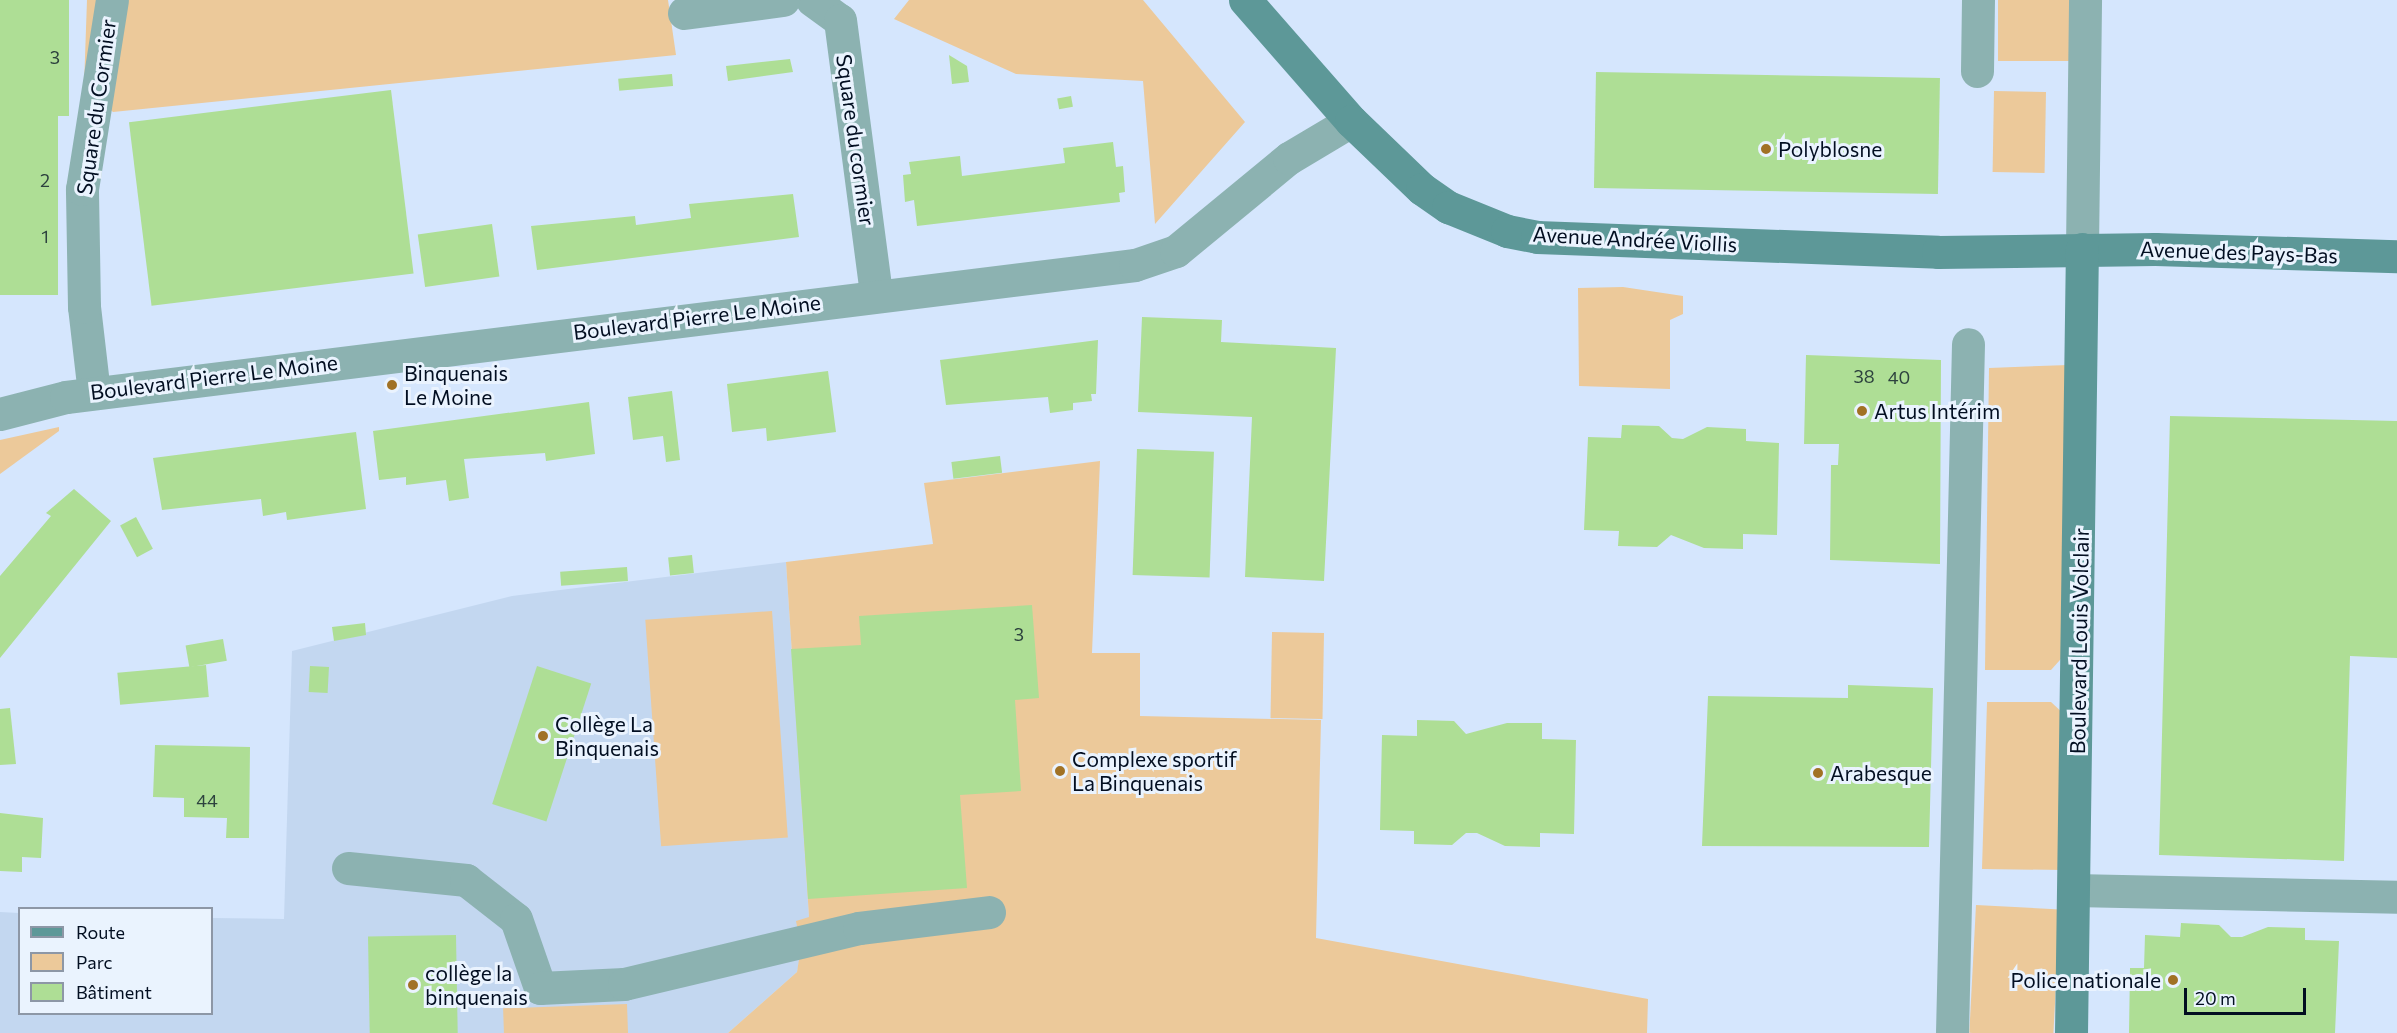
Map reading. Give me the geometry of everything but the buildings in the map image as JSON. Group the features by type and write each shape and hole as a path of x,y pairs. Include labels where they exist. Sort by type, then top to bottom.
{"main road":[{"name":"Avenue Andrée Viollis","path":"1245,0 1352,121 1448,207 1537,237 1938,252 2082,249"},
{"name":"Avenue des Pays-Bas","path":"2082,249 2397,256"},
{"name":"Boulevard Louis Volclair","path":"2071,1033 2082,249"}],"street":[{"name":"Square du Cormier","path":"94,393 84,307 82,189 112,0"},
{"path":"684,13 783,0"},
{"name":"Square du cormier","path":"812,0 840,20 876,295"},
{"path":"1977,71 1978,0"},
{"path":"2082,249 2085,0"},
{"name":"Boulevard Pierre Le Moine","path":"0,414 94,393 1156,259 1196,236 1289,158 1352,121"},
{"path":"1952,1033 1968,344"},
{"path":"348,868 466,880 516,919 540,988 624,984 859,928 989,912"},
{"path":"2074,890 2397,897"}],"shaded area":[{"name":"Collège La Binquenais","path":"786,562 809,917 797,972 728,1033 0,1033 0,912 18,913 18,1015 213,1015 213,918 284,919 292,651 512,596"}],"green space":[{"path":"87,0 668,0 676,55 113,112 84,86"},
{"path":"909,0 1143,0 1245,122 1155,224 1143,81 1016,74 894,19"},
{"path":"1998,0 2077,0 2077,61 1998,61"},
{"path":"1994,91 2046,92 2045,173 1993,172"},
{"path":"1623,287 1683,296 1683,314 1670,320 1670,389 1579,386 1578,288"},
{"path":"2068,365 2068,651 2051,670 1985,670 1989,368"},
{"path":"59,427 59,431 0,474 0,440"},
{"name":"Complexe sportif La Binquenais","path":"1100,461 1092,653 1140,653 1140,716 1321,720 1316,938 1648,999 1647,1033 728,1033 797,972 801,947 796,921 809,917 786,562 933,544 924,483"},
{"path":"772,611 788,837 661,846 645,620"},
{"path":"1272,632 1324,633 1322,719 1271,718"},
{"path":"1987,702 2051,702 2066,716 2063,870 1982,869"},
{"path":"1976,905 2060,909 2053,1033 1969,1033"},
{"path":"627,1004 628,1033 504,1033 503,1008"}],"place":[{"name":"Polyblosne","path":"1766,149"},
{"name":"Binquenais Le Moine","path":"392,385"},
{"name":"Artus Intérim","path":"1862,411"},
{"name":"Collège La Binquenais","path":"543,736"},
{"name":"Complexe sportif La Binquenais","path":"1060,771"},
{"name":"Arabesque","path":"1818,773"},
{"name":"Police nationale","path":"2173,980"},
{"name":"collège la binquenais","path":"413,985"}]}
